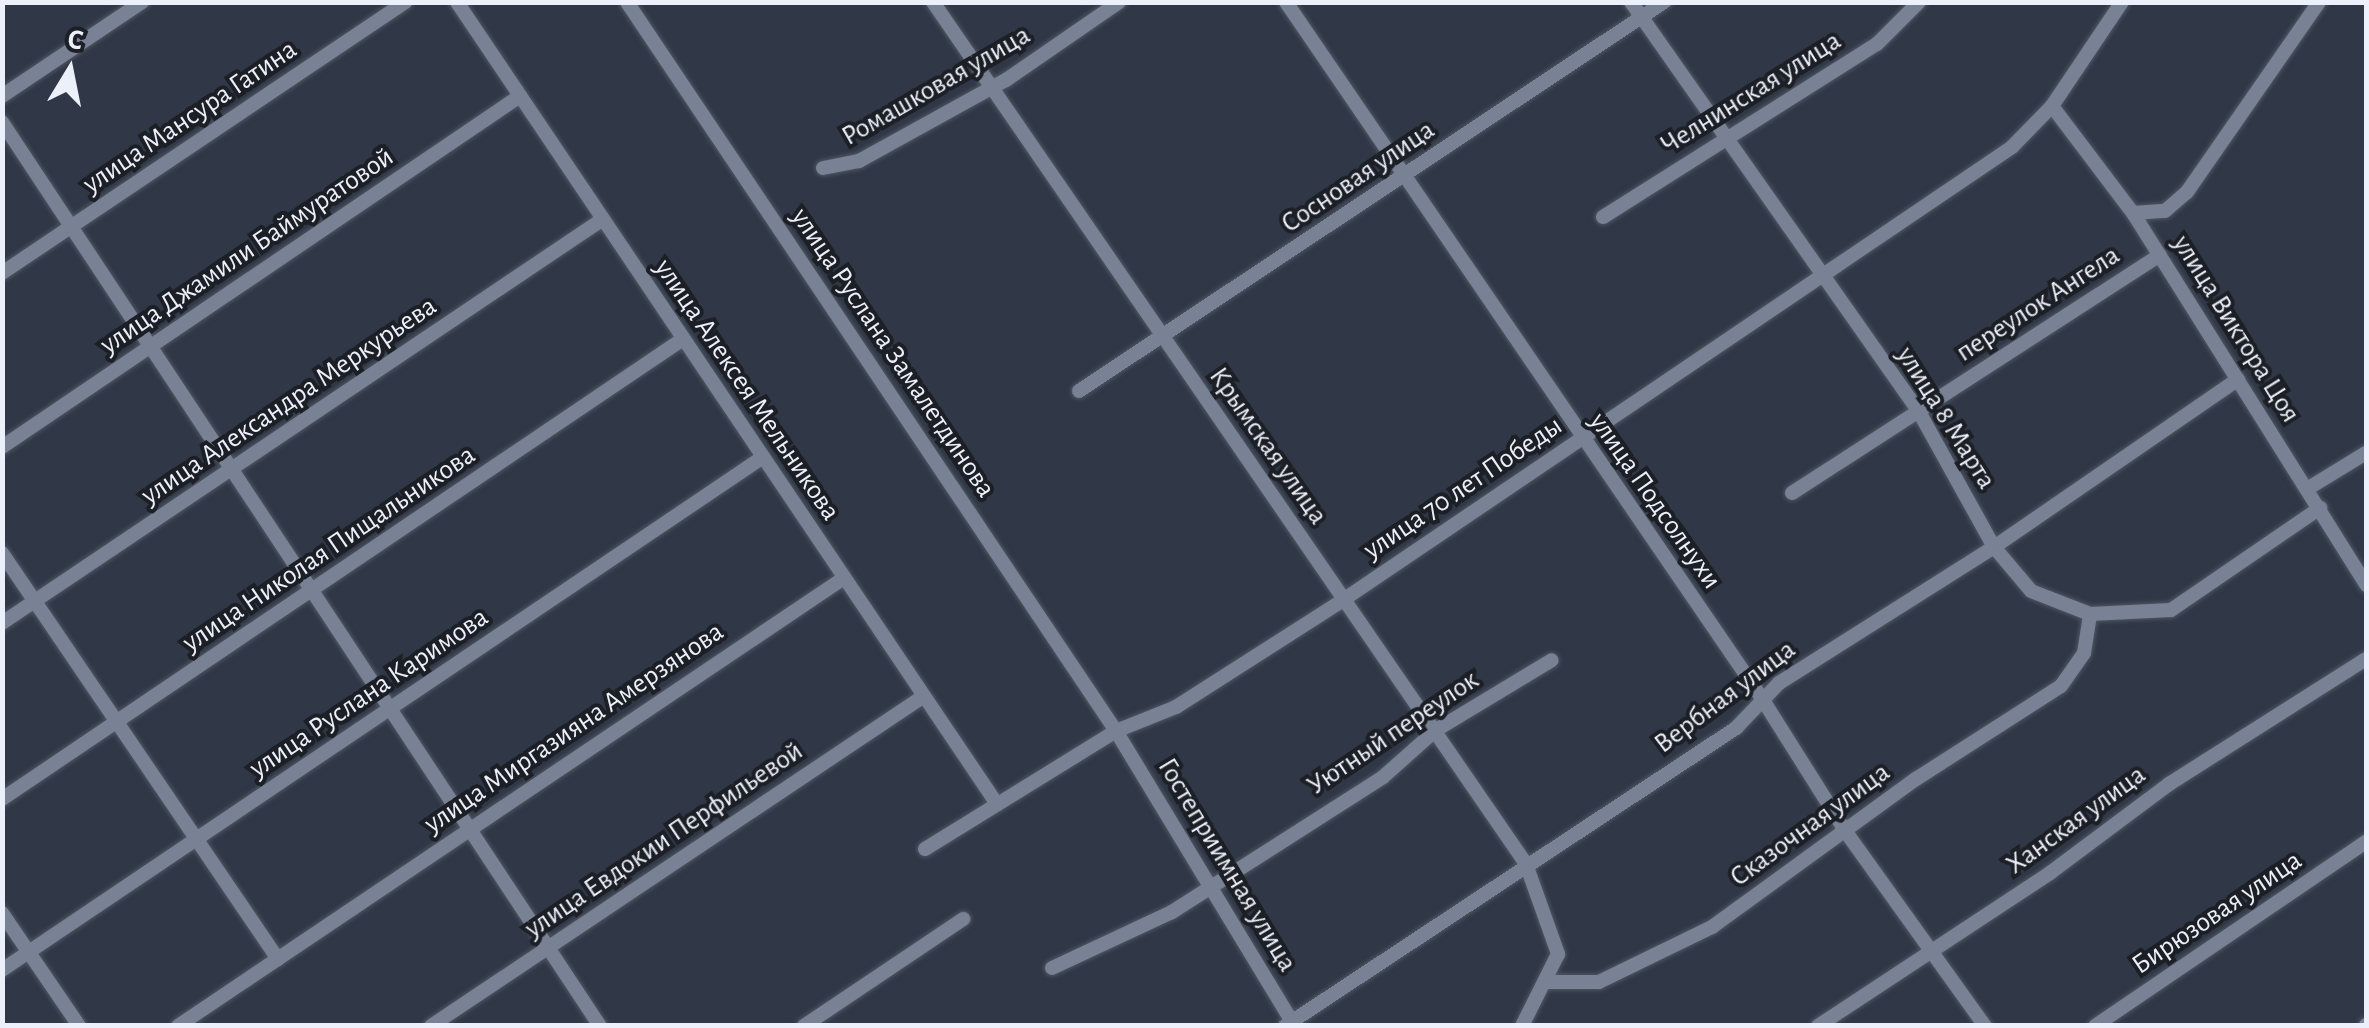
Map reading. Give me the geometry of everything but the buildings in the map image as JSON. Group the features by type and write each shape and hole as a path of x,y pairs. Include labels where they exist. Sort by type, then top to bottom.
{"street":[{"path":"2,96 142,2"},
{"name":"улица Мансура Гатина","path":"2,273 406,2"},
{"name":"улица Алексея Мельникова","path":"456,2 997,804"},
{"name":"улица Руслана Замалетдинова","path":"628,2 1116,731"},
{"name":"Крымская улица","path":"932,2 1526,864 1558,954 1549,982"},
{"name":"Ромашковая улица","path":"823,168 859,161 988,87 1120,2"},
{"name":"улица Подсолнухи","path":"1286,2 1761,696 1846,832 1933,947 1985,1026"},
{"name":"улица 8 Марта","path":"1630,2 1727,136 1820,277 1918,410 1994,547 2030,591 2090,614 2148,615 2194,599 2320,508"},
{"name":"Сосновая улица","path":"1079,390 1162,339 1664,2"},
{"name":"Челнинская улица","path":"1603,217 1877,44 1919,2"},
{"name":"улица 70 лет Победы","path":"926,848 1116,731 1176,706 1342,600 2012,146 2052,106 2122,2"},
{"path":"2133,213 2165,211 2187,192 2319,2"},
{"name":"улица Джамили Баймуратовой","path":"2,447 520,96"},
{"name":"улица Виктора Цоя","path":"2052,106 2133,213 2366,585"},
{"path":"2,122 147,348 600,1026"},
{"name":"улица Александра Меркурьева","path":"2,623 602,219"},
{"name":"переулок Ангела","path":"1792,493 2160,255"},
{"name":"улица Николая Пищальникова","path":"2,799 311,594 683,339"},
{"name":"Вербная улица","path":"1290,1024 1736,728 1761,696 1994,547 2238,379"},
{"path":"2307,489 2366,453"},
{"name":"улица Руслана Каримова","path":"2,970 763,458"},
{"path":"2,553 194,843 278,959"},
{"name":"улица Миргазияна Амерзянова","path":"178,1026 844,578"},
{"name":"Сказочная улица","path":"1549,982 1599,982 1712,927 2061,686 2084,654 2090,614"},
{"name":"Ханская улица","path":"1818,1026 2050,873 2169,784 2366,659"},
{"name":"Уютный переулок","path":"1052,968 1172,912 1382,778 1436,730 1552,660"},
{"name":"улица Евдокии Перфильевой","path":"431,1026 924,696"},
{"name":"Гостеприимная улица","path":"1116,731 1214,883 1290,1024"},
{"name":"Бирюзовая улица","path":"2096,1026 2366,842"},
{"path":"2,913 78,1026"},
{"path":"804,1026 963,919"},
{"path":"1522,1026 1549,982"}]}
